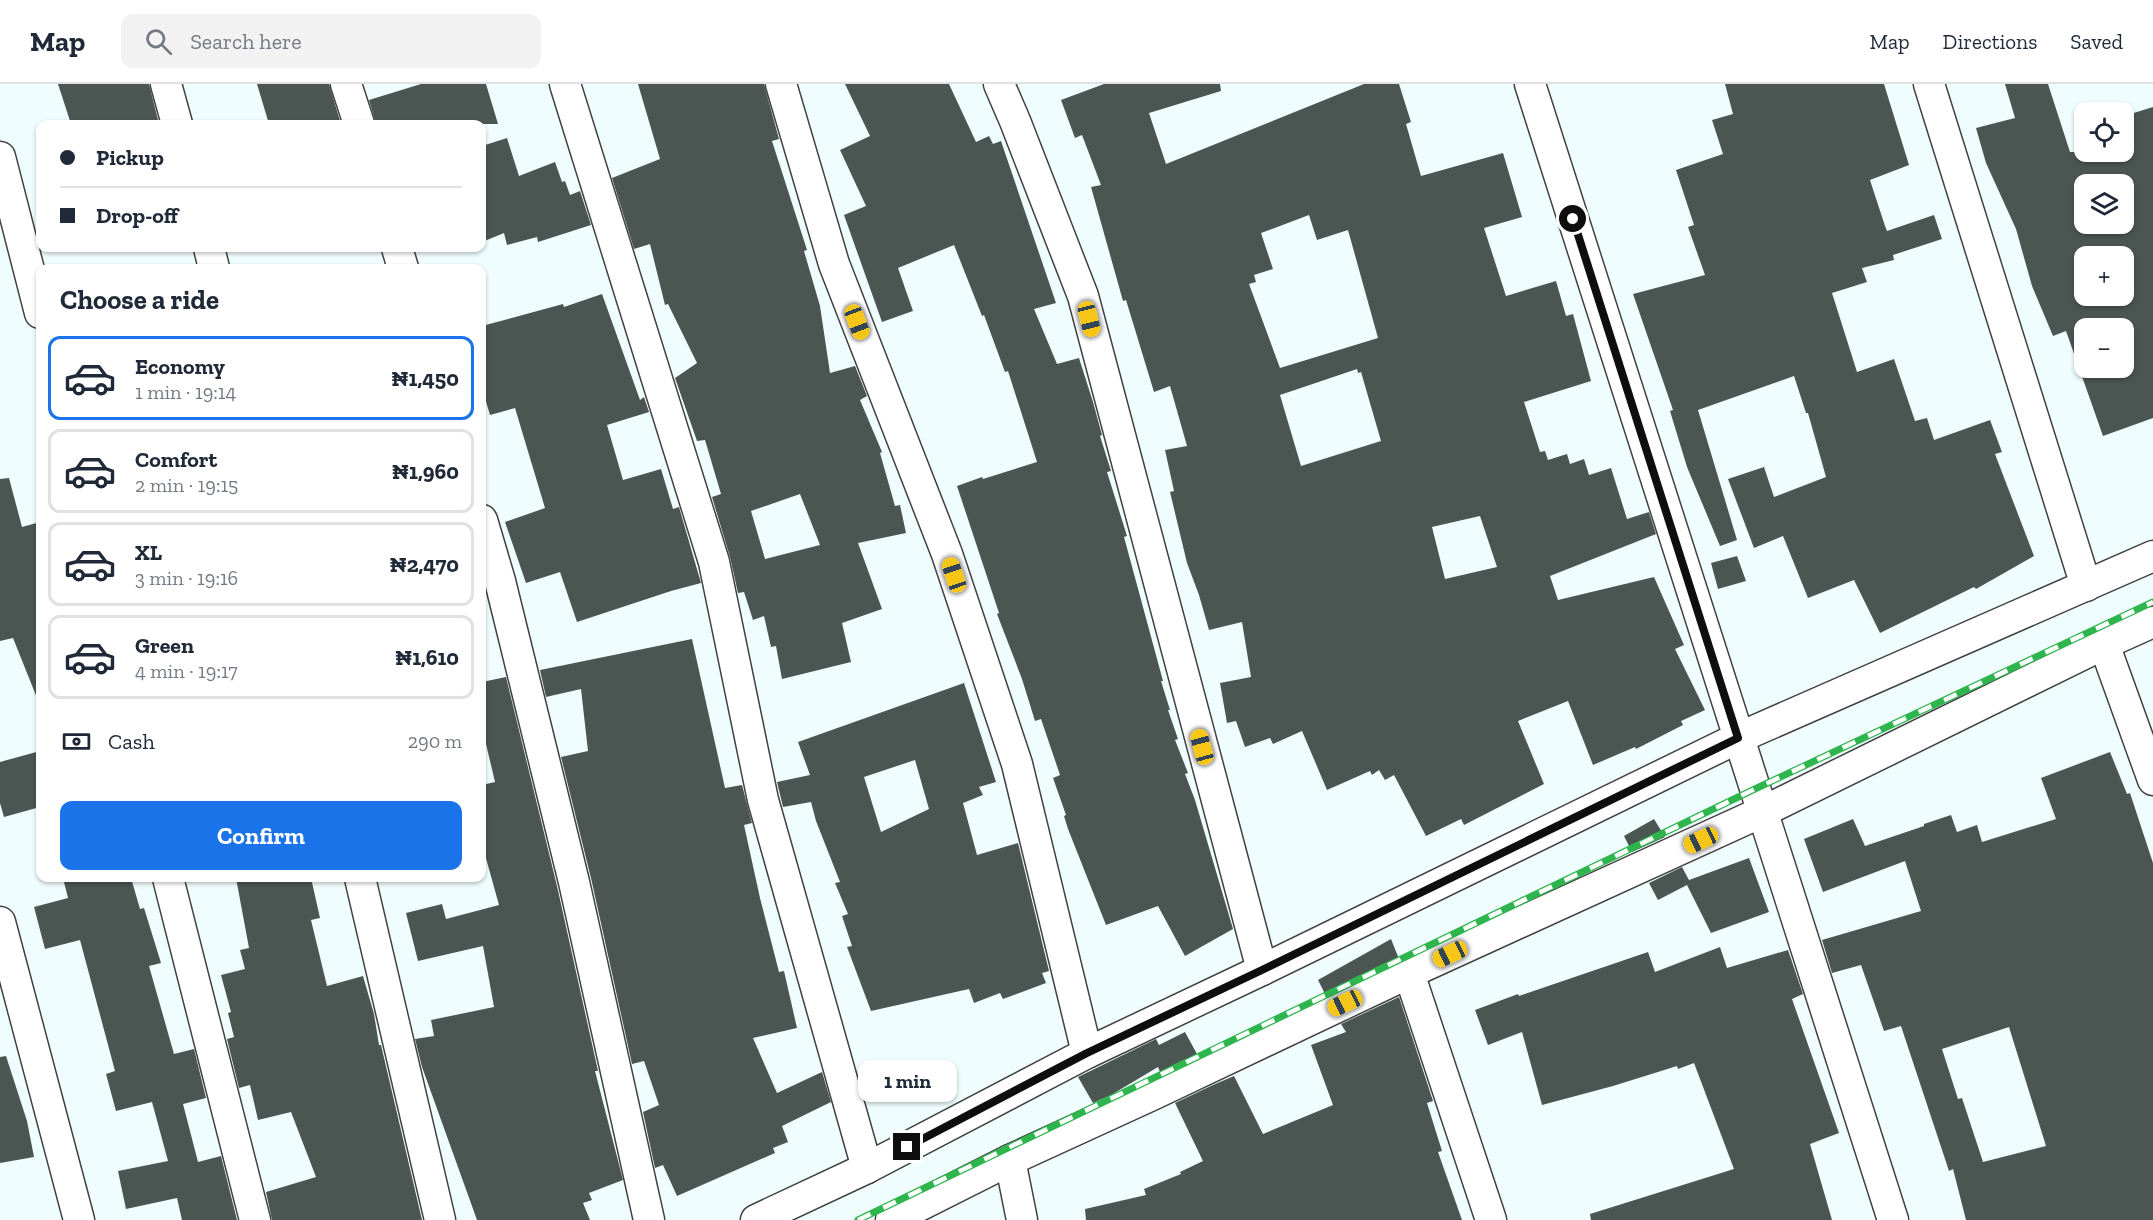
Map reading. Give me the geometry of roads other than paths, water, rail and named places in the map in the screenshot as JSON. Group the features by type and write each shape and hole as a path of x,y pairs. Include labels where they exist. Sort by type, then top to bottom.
{"street":[{"path":"166,84 176,120"},
{"path":"346,84 358,120"},
{"path":"565,84 714,562 764,800 867,1168"},
{"path":"781,84 834,264 947,554 1017,764 1087,1053"},
{"path":"999,84 1083,296 1262,970"},
{"path":"1530,84 1893,1220"},
{"path":"1929,84 2086,586"},
{"path":"0,157 36,297"},
{"path":"486,534 500,581 574,882 649,1220"},
{"path":"756,1220 867,1168 1087,1053 1738,738 2153,556"},
{"path":"891,1220 1010,1160 1408,973 1764,811 2153,622"},
{"path":"2104,644 2153,780"},
{"path":"169,882 255,1220"},
{"path":"361,882 440,1220"},
{"path":"0,922 79,1220"},
{"path":"1408,973 1491,1220"},
{"path":"1010,1160 1022,1220"}],"railway":[{"path":"858,1220 1757,788 2153,602"}]}
